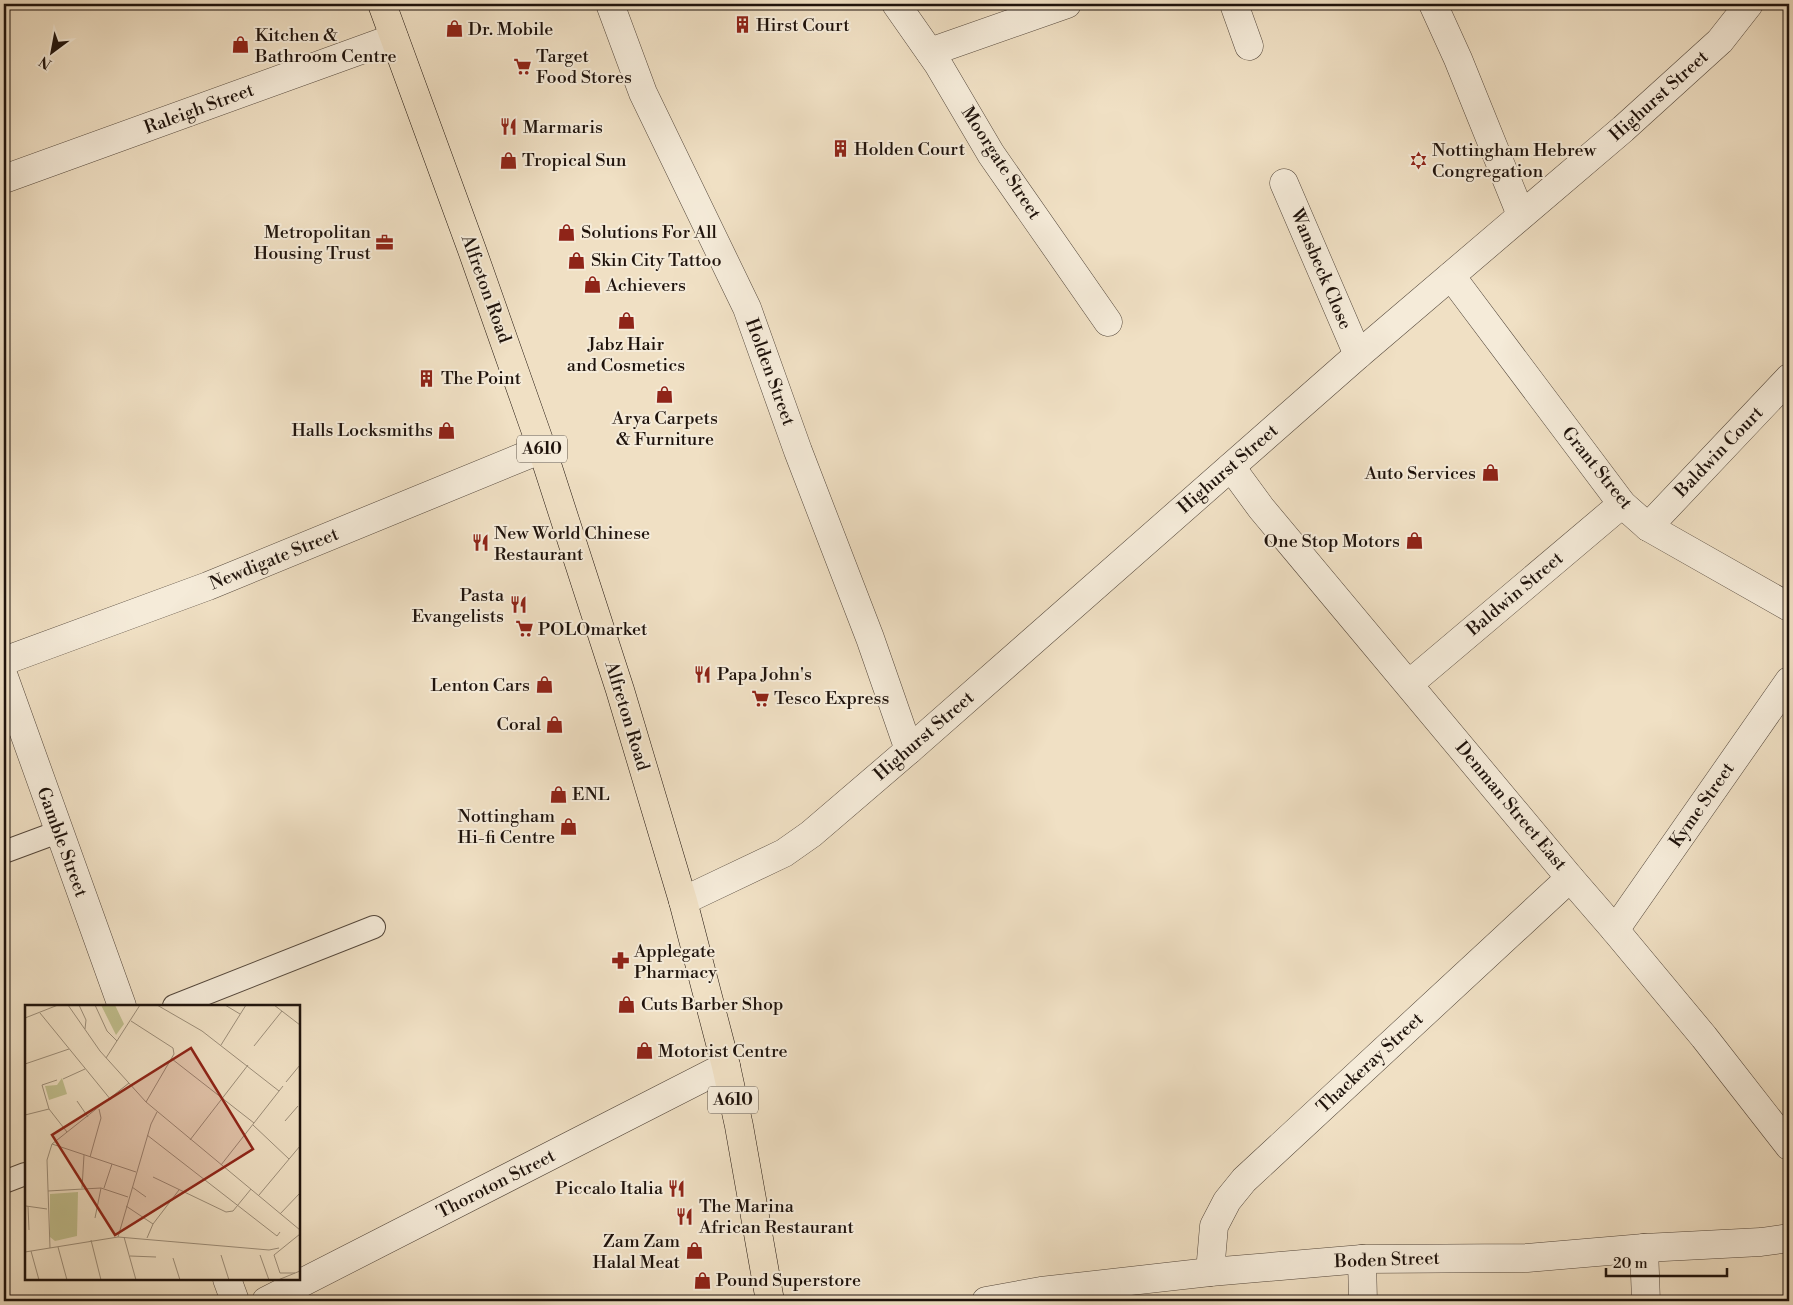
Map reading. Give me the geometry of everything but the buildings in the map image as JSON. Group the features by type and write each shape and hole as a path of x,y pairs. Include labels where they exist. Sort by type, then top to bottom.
{"main road":[{"name":"Alfreton Road","path":"382,4 476,259 542,449 620,690 683,901 726,1066 739,1126 770,1301"}],"street":[{"name":"Holden Street","path":"610,4 643,93 747,308 798,451 870,638 909,750"},
{"name":"Moorgate Street","path":"896,4 930,52 991,154 1108,322"},
{"path":"930,52 1067,4"},
{"path":"1234,4 1249,46"},
{"path":"1433,4 1458,59 1522,215"},
{"name":"Highurst Street","path":"683,901 784,853 811,834 1358,355 1575,172 1713,47 1749,4"},
{"name":"Raleigh Street","path":"4,179 394,38"},
{"name":"Wansbeck Close","path":"1284,183 1358,355"},
{"name":"Grant Street","path":"1450,276 1622,504 1648,526 1789,607"},
{"name":"Baldwin Court","path":"1648,526 1789,378"},
{"name":"Newdigate Street","path":"4,661 208,586 542,449"},
{"name":"Denman Street East","path":"1231,468 1261,508 1704,1038 1789,1146"},
{"name":"Baldwin Street","path":"1409,684 1622,504"},
{"name":"Gamble Street","path":"4,677 122,1005"},
{"name":"Kyme Street","path":"1615,930 1789,681"},
{"name":"Thackeray Street","path":"1210,1272 1214,1226 1227,1201 1244,1180 1570,878"},
{"name":"Thoroton Street","path":"266,1301 726,1066"},
{"name":"Boden Street","path":"986,1301 1042,1296 1210,1272 1362,1259 1527,1258 1644,1248 1761,1242 1789,1238"},
{"path":"1644,1248 1646,1301"},
{"path":"1362,1259 1364,1301"},
{"path":"227,1280 235,1301"}],"lane":[{"path":"4,852 58,832"},
{"path":"177,1005 374,927"},
{"path":"4,1182 25,1174"}],"place":[{"name":"Hirst Court","path":"742,25"},
{"name":"Dr. Mobile","path":"454,29"},
{"name":"Kitchen & Bathroom Centre","path":"241,45"},
{"name":"Target Food Stores","path":"522,66"},
{"name":"Marmaris","path":"509,127"},
{"name":"Holden Court","path":"840,149"},
{"name":"Tropical Sun","path":"508,160"},
{"name":"Nottingham Hebrew Congregation","path":"1418,160"},
{"name":"Solutions For All","path":"567,232"},
{"name":"Metropolitan Housing Trust","path":"385,242"},
{"name":"Skin City Tattoo","path":"577,260"},
{"name":"Achievers","path":"592,285"},
{"name":"Jabz Hair and Cosmetics","path":"626,321"},
{"name":"The Point","path":"427,378"},
{"name":"Arya Carpets & Furniture","path":"665,395"},
{"name":"Halls Locksmiths","path":"447,430"},
{"name":"Auto Services","path":"1490,473"},
{"name":"One Stop Motors","path":"1414,541"},
{"name":"New World Chinese Restaurant","path":"480,543"},
{"name":"Pasta Evangelists","path":"518,605"},
{"name":"POLOmarket","path":"524,629"},
{"name":"Papa John's","path":"703,674"},
{"name":"Lenton Cars","path":"544,685"},
{"name":"Tesco Express","path":"760,698"},
{"name":"Coral","path":"555,724"},
{"name":"ENL","path":"558,794"},
{"name":"Nottingham Hi-fi Centre","path":"569,826"},
{"name":"Applegate Pharmacy","path":"620,961"},
{"name":"Cuts Barber Shop","path":"627,1004"},
{"name":"Motorist Centre","path":"644,1051"},
{"name":"Piccalo Italia","path":"677,1188"},
{"name":"The Marina African Restaurant","path":"685,1216"},
{"name":"Zam Zam Halal Meat","path":"694,1251"},
{"name":"Pound Superstore","path":"702,1280"}]}
